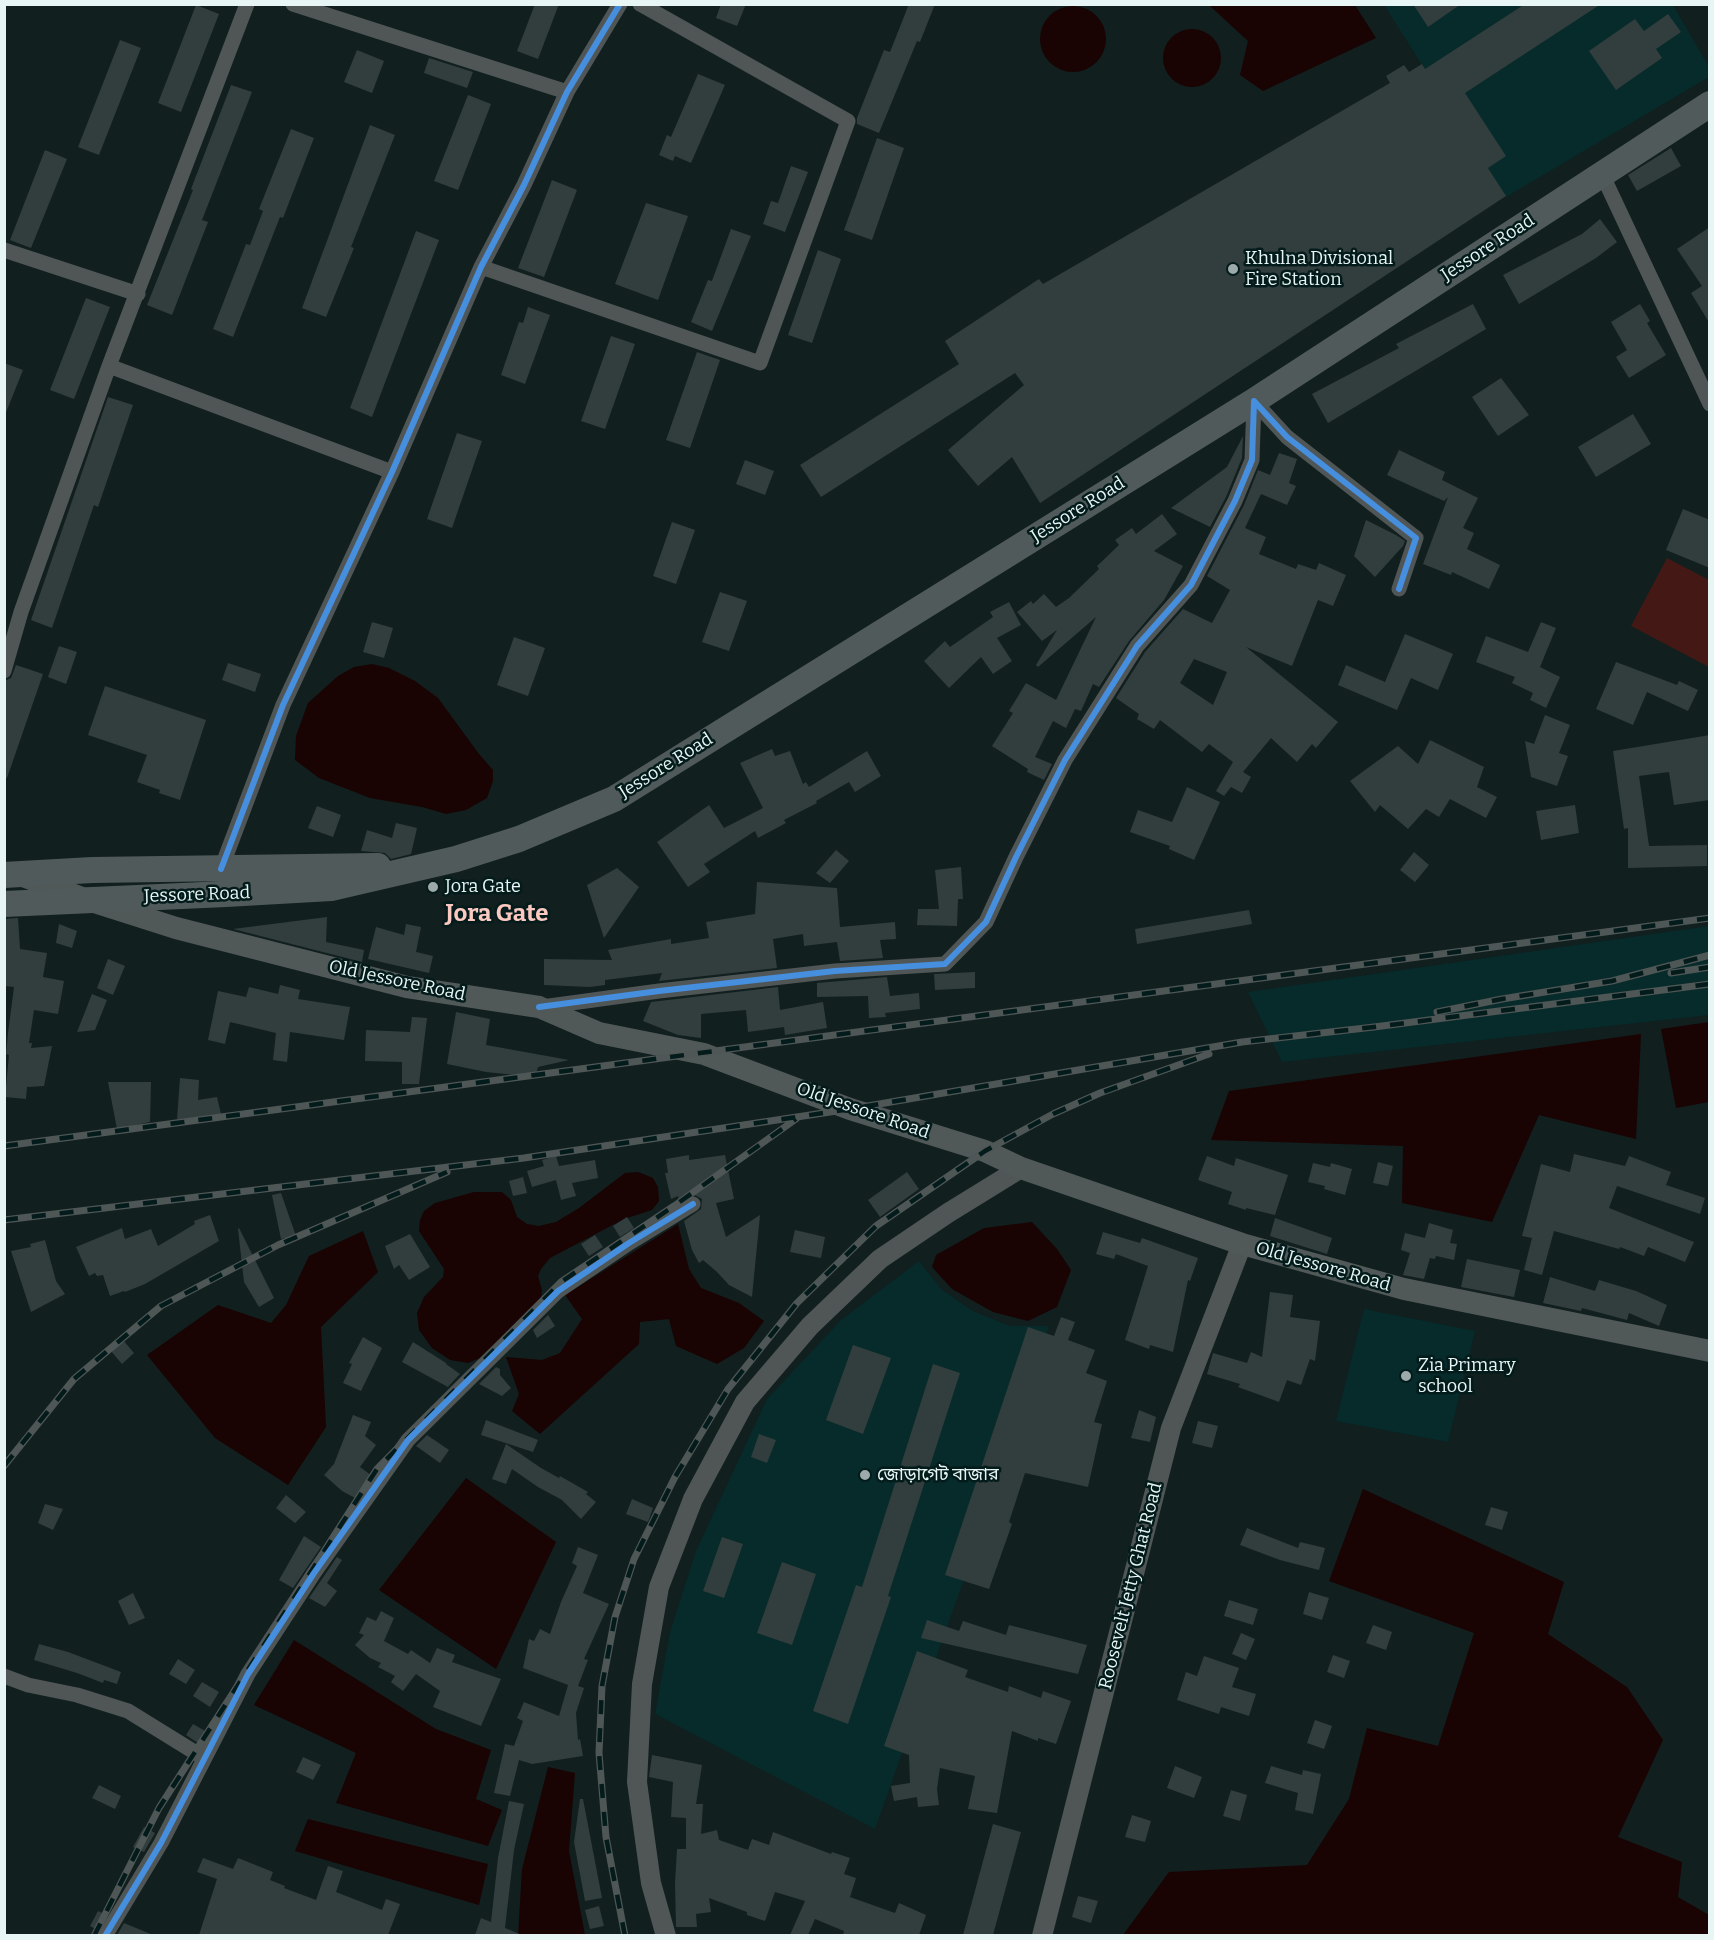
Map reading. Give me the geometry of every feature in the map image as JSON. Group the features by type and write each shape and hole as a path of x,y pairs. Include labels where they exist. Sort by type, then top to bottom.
{"highway":[{"name":"Jessore Road","path":"4,903 331,888 456,859 519,839 614,799 1254,400 1710,104"},
{"name":"Jessore Road","path":"10,874 92,870 423,866"}],"main road":[{"name":"Old Jessore Road","path":"10,874 176,928 407,987 539,1007 599,1033 704,1054 850,1109 985,1151 1021,1168 1242,1244 1404,1289 1710,1351"}],"street":[{"path":"4,671 21,612 109,366 247,4"},
{"path":"293,4 567,92"},
{"path":"221,869 283,705 392,472 480,267 524,185 567,92 620,4"},
{"path":"480,267 760,363 848,121 640,4"},
{"path":"1602,174 1710,404"},
{"path":"4,250 138,294"},
{"path":"109,366 392,472"},
{"path":"1254,400 1287,437 1416,538 1399,589"},
{"path":"539,1007 835,971 945,964 986,921 1065,760 1131,656 1191,585 1235,501 1252,460 1254,400"},
{"path":"666,1935 651,1883 637,1782 642,1684 659,1587 693,1499 745,1402 810,1326 880,1259 1021,1168"},
{"path":"105,1935 161,1843 248,1674 314,1573 408,1440 558,1291 629,1243 693,1204"},
{"name":"Roosevelt Jetty Ghat Road","path":"1042,1935 1171,1428 1242,1244"},
{"path":"4,1676 28,1685 77,1695 128,1711 164,1731 204,1758"}],"shaded area":[{"path":"1209,5 1355,5 1376,38 1263,91 1240,75 1248,41"},
{"path":"1384,5 1673,5 1709,67 1709,77 1506,197"},
{"path":"1073,6 1086,9 1096,16 1103,26 1106,39 1103,52 1096,62 1086,69 1073,72 1060,69 1050,62 1043,52 1040,39 1043,26 1050,16 1060,9"},
{"path":"1192,29 1203,31 1216,42 1221,58 1219,69 1208,82 1192,87 1181,85 1168,74 1163,58 1165,47 1176,34"},
{"path":"1667,558 1709,580 1709,667 1631,626"},
{"path":"372,664 389,668 415,681 438,698 493,770 493,781 487,798 466,810 446,814 422,807 370,798 319,778 295,760 296,736 308,703 338,676 354,667"},
{"path":"1709,926 1709,1015 1282,1062 1248,992"},
{"path":"1709,1022 1709,1102 1676,1108 1661,1029"},
{"path":"1641,1034 1636,1139 1539,1115 1492,1222 1402,1203 1403,1146 1211,1140 1229,1091"},
{"path":"638,1172 653,1178 658,1187 659,1201 652,1210 624,1219 550,1258 538,1276 542,1290 541,1299 480,1358 468,1363 450,1360 432,1348 419,1330 417,1313 424,1297 443,1277 444,1269 419,1231 424,1211 435,1203 474,1192 502,1192 511,1200 517,1217 527,1224 539,1226 556,1222 579,1208 625,1173"},
{"path":"1032,1222 1057,1249 1071,1270 1057,1307 1028,1321 993,1312 952,1289 932,1267 936,1255 984,1228"},
{"path":"678,1224 689,1269 701,1288 739,1303 764,1321 744,1348 717,1364 676,1346 669,1319 640,1322 639,1344 540,1434 512,1411 519,1394 506,1357 542,1360 560,1353 582,1319 565,1295"},
{"path":"363,1231 378,1272 321,1327 326,1427 288,1485 215,1438 147,1355 218,1305 271,1323 286,1305 309,1256"},
{"name":"জোড়াগেট বাজার","path":"919,1261 942,1290 973,1311 1010,1326 1049,1326 973,1554 875,1829 655,1714 670,1632 696,1551 767,1399 841,1320"},
{"name":"Zia Primary school","path":"1364,1309 1475,1331 1448,1442 1336,1421"},
{"path":"466,1478 556,1542 496,1669 379,1590"},
{"path":"1363,1489 1564,1582 1548,1634 1627,1687 1663,1740 1618,1837 1682,1862 1678,1897 1709,1915 1709,1935 1123,1935 1169,1872 1307,1865 1349,1799 1367,1728 1438,1746 1474,1633 1329,1581"},
{"path":"294,1640 436,1729 491,1750 476,1799 502,1810 488,1846 336,1803 356,1753 254,1705"},
{"path":"548,1767 575,1773 569,1851 585,1935 518,1936 522,1869"},
{"path":"308,1819 488,1864 479,1905 295,1851"}],"building":[{"path":"535,4 559,4 538,59 517,51"},
{"path":"721,4 746,4 737,26 716,18"},
{"path":"909,4 935,4 879,133 857,124 857,118 884,50 890,52"},
{"path":"1413,4 1461,4 1428,27"},
{"name":"Khulna Divisional Fire Station","path":"1525,4 1601,4 1465,93 1506,156 1488,168 1506,196 1040,503 1012,457 978,486 948,450 1024,385 1015,373 821,497 800,465 959,364 945,341 1039,279 1043,284 1390,83 1386,76 1404,65 1409,72 1422,64 1425,69"},
{"path":"196,5 219,14 181,112 158,103"},
{"path":"1668,14 1681,32 1656,49 1662,58 1616,90 1589,51 1635,19 1644,31"},
{"path":"120,40 141,48 99,155 78,147"},
{"path":"357,50 384,61 372,93 344,82"},
{"path":"429,58 473,72 467,88 424,73"},
{"path":"698,74 725,85 691,163 675,156 673,161 659,155 667,135 671,137"},
{"path":"231,85 252,92 202,220 208,222 172,315 147,305 193,190 191,189"},
{"path":"468,95 491,104 458,190 434,181"},
{"path":"370,125 395,135 326,317 302,308"},
{"path":"291,129 314,138 233,337 213,329 246,244 250,245 263,211 259,209"},
{"path":"877,138 904,148 872,240 844,230"},
{"path":"1671,148 1681,166 1637,191 1628,175"},
{"path":"45,150 67,159 31,248 10,240"},
{"path":"791,166 808,172 785,232 763,224 771,201 778,203"},
{"path":"552,180 577,190 544,277 518,268"},
{"path":"646,203 688,216 658,300 615,284"},
{"path":"1600,219 1617,242 1596,258 1519,304 1503,275 1582,234"},
{"path":"1710,227 1710,324 1691,293 1702,286 1677,249"},
{"path":"731,229 751,236 712,331 691,322 708,280 712,281"},
{"path":"416,231 439,240 372,417 350,408"},
{"path":"818,250 841,259 812,343 788,335"},
{"path":"86,298 110,307 74,399 50,390"},
{"path":"1473,304 1486,329 1328,423 1312,394 1399,348 1396,344"},
{"path":"1640,304 1650,321 1647,323 1666,355 1629,378 1616,357 1627,350 1611,322"},
{"path":"528,307 550,315 525,384 501,375 519,322 523,323"},
{"path":"611,336 635,344 605,429 581,421"},
{"path":"697,352 720,360 690,448 666,440"},
{"path":"4,363 23,370 5,415 4,415"},
{"path":"1501,378 1529,415 1498,436 1472,397"},
{"path":"108,397 133,405 98,507 94,505 52,628 31,620"},
{"path":"1633,414 1651,444 1596,477 1578,447"},
{"path":"457,433 482,441 452,528 427,519"},
{"path":"1243,436 1242,458 1226,497 1210,527 1171,508 1227,467"},
{"path":"1399,450 1445,472 1442,480 1478,498 1463,528 1474,533 1467,549 1500,565 1489,589 1452,572 1451,575 1423,564 1448,497 1444,501 1387,475"},
{"path":"1279,453 1297,459 1289,483 1296,486 1287,505 1261,494 1245,528 1266,537 1259,554 1296,569 1298,564 1316,570 1319,563 1346,575 1333,606 1318,600 1292,666 1246,647 1338,722 1316,748 1312,744 1297,762 1271,738 1243,772 1251,777 1242,793 1231,787 1224,796 1216,791 1233,762 1209,744 1202,752 1160,720 1154,729 1137,719 1139,714 1116,698 1145,652 1183,609 1212,623 1230,590 1207,576 1244,505 1258,470 1270,475","holes":["1194,659 1227,672 1213,705 1180,683"]},
{"path":"745,460 774,471 765,495 736,484"},
{"path":"1683,509 1710,520 1710,568 1666,550"},
{"path":"1162,514 1177,534 1154,551 1183,566 1164,600 1129,641 1099,687 1093,684 1081,711 1075,709 1066,728 1053,721 1035,757 1052,764 1044,780 1027,772 1028,769 992,746 1013,713 1009,711 1026,683 1056,700 1096,617 1038,667 1036,665 1057,630 1042,641 1017,612 1031,601 1033,604 1044,594 1056,607 1069,598 1099,569 1097,566 1119,545 1115,540 1132,528 1136,534"},
{"path":"1366,520 1405,541 1375,577 1354,556"},
{"path":"672,522 695,530 676,584 653,576"},
{"path":"720,592 747,601 729,651 702,642"},
{"path":"1009,602 1021,625 997,638 1012,661 993,674 981,657 949,688 924,661 945,641 950,647 993,617 990,612"},
{"path":"372,622 393,628 384,658 363,652"},
{"path":"1541,622 1556,628 1540,667 1560,677 1546,708 1530,700 1533,693 1512,683 1515,677 1476,662 1486,636 1528,652"},
{"path":"1405,634 1453,654 1438,690 1411,678 1397,710 1338,685 1346,665 1385,682"},
{"path":"514,637 545,648 528,696 497,685"},
{"path":"59,646 77,652 66,684 48,677"},
{"path":"1616,662 1677,685 1679,681 1698,690 1688,711 1647,692 1633,725 1596,709"},
{"path":"228,663 261,674 255,692 222,680"},
{"path":"16,665 43,674 7,778 4,777 4,681 11,678"},
{"path":"105,686 206,720 180,800 137,782 147,755 88,735"},
{"path":"1545,715 1570,725 1559,753 1568,756 1557,786 1531,777 1525,741 1534,744"},
{"path":"1710,735 1710,800 1674,805 1669,772 1639,776 1649,846 1707,845 1707,866 1628,868 1628,828 1624,829 1613,751"},
{"path":"1430,740 1484,767 1477,787 1497,797 1486,818 1450,799 1439,817 1426,809 1408,829 1380,805 1375,812 1350,781 1398,746 1418,764"},
{"path":"772,749 775,756 790,751 803,784 806,782 809,787 867,751 881,776 855,792 849,782 816,801 817,803 784,820 786,823 758,838 755,831 704,864 710,872 688,887 657,842 709,805 724,828 763,808 740,763"},
{"path":"1187,787 1220,802 1194,860 1169,849 1170,846 1130,832 1138,810 1172,822"},
{"path":"1575,805 1579,833 1541,840 1536,811"},
{"path":"317,806 341,815 333,837 308,828"},
{"path":"396,823 417,828 411,854 391,859 385,853 361,851 367,830 392,838"},
{"path":"836,850 849,861 830,883 816,873"},
{"path":"1414,852 1429,865 1415,882 1400,870"},
{"path":"961,867 963,899 958,899 957,926 917,925 918,909 939,909 935,870"},
{"path":"617,868 639,887 604,938 587,885"},
{"path":"757,882 837,888 840,927 895,922 896,939 880,940 883,958 840,961 837,942 804,946 803,934 773,939 777,968 659,981 662,973 605,980 605,985 590,987 544,985 544,959 612,960 608,950 671,939 671,944 709,938 706,922 755,914"},
{"path":"1249,910 1252,924 1137,944 1135,929"},
{"path":"327,917 326,942 364,950 362,962 233,929"},
{"path":"18,918 20,949 47,953 43,977 64,981 58,1014 34,1010 29,1043 32,1043 31,1048 52,1046 44,1086 27,1087 26,1099 5,1097 9,1055 6,1054 14,987 4,986 4,919"},
{"path":"59,924 77,931 72,948 56,943"},
{"path":"406,924 421,927 416,952 433,956 429,973 368,959 376,927 404,935"},
{"path":"108,959 125,966 113,995 97,988"},
{"path":"975,972 975,988 935,990 934,974"},
{"path":"887,977 890,996 919,993 920,1009 885,1013 886,1017 869,1018 868,996 817,997 817,983"},
{"path":"280,985 300,990 298,999 350,1007 344,1040 290,1032 287,1062 273,1060 276,1033 230,1022 225,1044 208,1040 218,991 246,997 249,987 278,994"},
{"path":"778,987 780,1010 823,1002 827,1028 785,1035 784,1027 748,1032 746,1010 701,1014 701,1038 678,1035 643,1021 651,1002"},
{"path":"92,994 107,1000 95,1030 77,1032"},
{"path":"456,1012 490,1019 486,1045 569,1060 538,1067 535,1077 486,1072 447,1064"},
{"path":"412,1017 427,1018 419,1084 402,1084 402,1062 365,1061 366,1030 410,1032"},
{"path":"180,1078 199,1080 198,1100 217,1097 221,1114 177,1120"},
{"path":"108,1082 151,1082 150,1122 117,1129"},
{"path":"1574,1154 1625,1166 1629,1156 1671,1172 1666,1185 1705,1198 1700,1214 1617,1186 1609,1208 1694,1242 1685,1262 1648,1247 1644,1256 1620,1247 1619,1249 1554,1231 1542,1275 1524,1270 1532,1238 1522,1236 1541,1164 1570,1172"},
{"path":"689,1155 689,1160 725,1155 734,1199 716,1203 726,1237 760,1215 752,1297 729,1285 703,1260 699,1263 692,1250 684,1221 701,1209 702,1199 693,1194 679,1201 678,1196 671,1199 665,1173 668,1173 666,1159"},
{"path":"556,1156 559,1166 595,1160 598,1178 572,1183 576,1196 561,1200 556,1180 532,1187 527,1171 544,1166 542,1160"},
{"path":"1207,1156 1234,1166 1236,1158 1288,1175 1275,1215 1228,1204 1232,1192 1198,1180"},
{"path":"1378,1162 1393,1166 1388,1186 1373,1183"},
{"path":"1313,1163 1330,1167 1331,1163 1352,1169 1345,1195 1324,1189 1325,1186 1308,1182"},
{"path":"907,1172 919,1189 880,1217 868,1200"},
{"path":"523,1177 527,1193 513,1196 509,1181"},
{"path":"281,1193 296,1236 281,1239 272,1195"},
{"path":"210,1215 219,1241 145,1284 110,1296 103,1275 97,1276 95,1273 89,1276 76,1247 122,1228 125,1239 151,1229 158,1246 195,1224 194,1221"},
{"path":"627,1217 634,1228 620,1237 613,1226"},
{"path":"1275,1218 1332,1238 1327,1254 1270,1236"},
{"path":"1429,1223 1453,1230 1450,1243 1457,1244 1454,1260 1436,1256 1435,1259 1430,1258 1424,1279 1403,1275 1410,1253 1401,1250 1405,1233 1425,1238"},
{"path":"239,1228 274,1298 259,1307 244,1282"},
{"path":"795,1230 825,1237 821,1258 790,1252"},
{"path":"1103,1232 1140,1243 1142,1238 1198,1258 1190,1281 1188,1280 1173,1352 1150,1345 1149,1349 1125,1340 1148,1266 1116,1254 1114,1259 1096,1254"},
{"path":"410,1234 430,1267 409,1280 399,1265 394,1269 385,1246"},
{"path":"595,1235 603,1247 589,1256 581,1244"},
{"path":"45,1240 56,1281 65,1294 31,1312 11,1251 31,1247 30,1244"},
{"path":"1467,1259 1520,1270 1514,1297 1461,1287"},
{"path":"1550,1277 1595,1291 1599,1280 1636,1291 1667,1305 1659,1326 1629,1313 1627,1320 1582,1308 1581,1311 1543,1303"},
{"path":"1270,1292 1293,1295 1290,1317 1320,1321 1315,1361 1310,1359 1301,1385 1287,1380 1279,1402 1238,1387 1240,1384 1207,1374 1213,1353 1247,1363 1251,1352 1262,1357"},
{"path":"548,1315 555,1326 537,1338 533,1330"},
{"path":"1061,1317 1075,1322 1068,1340 1095,1350 1086,1373 1107,1381 1094,1422 1102,1424 1088,1487 1025,1473 1009,1522 1012,1524 989,1589 945,1575 1028,1327 1054,1336"},
{"path":"363,1337 382,1348 361,1391 343,1383 352,1364 349,1363"},
{"path":"123,1340 134,1353 122,1364 111,1351"},
{"path":"413,1342 460,1374 448,1387 402,1362"},
{"path":"853,1345 891,1358 863,1434 826,1420"},
{"path":"933,1364 960,1373 888,1596 891,1597 848,1724 813,1711 856,1585 862,1587"},
{"path":"496,1367 500,1369 500,1375 511,1388 502,1396 479,1384"},
{"path":"1139,1410 1156,1417 1150,1442 1131,1438"},
{"path":"353,1415 371,1422 365,1436 376,1445 360,1467 371,1475 355,1498 342,1491 324,1475 334,1464"},
{"path":"486,1420 538,1440 533,1452 481,1435"},
{"path":"1198,1421 1218,1426 1212,1448 1192,1443"},
{"path":"759,1434 776,1440 767,1463 751,1457"},
{"path":"427,1435 449,1450 440,1463 416,1446"},
{"path":"506,1444 541,1468 588,1492 586,1494 596,1502 581,1519 562,1500 512,1469 506,1484 492,1479"},
{"path":"286,1495 306,1512 295,1523 276,1508"},
{"path":"632,1499 653,1508 648,1522 626,1514"},
{"path":"45,1504 63,1509 53,1530 38,1523"},
{"path":"1491,1507 1508,1512 1502,1530 1485,1525"},
{"path":"1247,1528 1298,1548 1300,1542 1325,1548 1319,1570 1280,1560 1240,1545"},
{"path":"304,1536 321,1547 293,1588 279,1580"},
{"path":"722,1537 743,1544 724,1598 703,1591"},
{"path":"578,1547 598,1555 583,1593 609,1604 584,1659 588,1660 578,1686 584,1688 576,1713 578,1740 580,1739 583,1756 532,1764 519,1760 510,1796 494,1793 505,1744 514,1746 523,1721 517,1718 524,1702 559,1716 568,1685 523,1668 529,1639 534,1641 540,1629 550,1634 577,1566 572,1563"},
{"path":"337,1557 342,1560 327,1583 337,1591 325,1607 309,1598"},
{"path":"782,1562 816,1574 792,1645 757,1633"},
{"path":"1309,1592 1329,1598 1322,1620 1303,1614"},
{"path":"133,1593 145,1618 129,1625 118,1601"},
{"path":"1229,1600 1258,1609 1253,1625 1224,1616"},
{"path":"381,1611 394,1618 384,1641 408,1654 411,1650 430,1663 437,1648 455,1655 452,1662 501,1679 481,1726 433,1707 440,1691 416,1674 403,1691 391,1682 395,1676 378,1667 381,1663 370,1658 355,1645 364,1635 359,1633 367,1617 376,1621"},
{"path":"927,1620 959,1631 963,1621 1006,1635 1009,1625 1087,1645 1078,1674 921,1638"},
{"path":"1373,1625 1392,1632 1386,1650 1366,1643"},
{"path":"1241,1633 1255,1639 1246,1660 1232,1654"},
{"path":"39,1644 68,1652 121,1672 117,1684 104,1680 103,1683 34,1660"},
{"path":"917,1651 968,1670 965,1677 1008,1692 1009,1686 1041,1698 1043,1691 1071,1701 1056,1744 1038,1738 1038,1741 1012,1731 997,1813 968,1809 975,1776 940,1768 937,1789 939,1805 918,1807 917,1797 894,1801 891,1786 910,1783 909,1755 884,1746"},
{"path":"1333,1655 1350,1661 1344,1678 1327,1672"},
{"path":"1204,1656 1239,1668 1232,1687 1256,1694 1249,1716 1221,1707 1219,1714 1177,1700 1186,1672 1197,1676"},
{"path":"178,1659 195,1670 186,1684 169,1674"},
{"path":"202,1682 219,1692 210,1707 193,1696"},
{"path":"1315,1720 1332,1726 1324,1749 1307,1743"},
{"path":"193,1724 207,1732 201,1745 186,1735"},
{"path":"652,1755 702,1765 696,1804 703,1804 701,1834 717,1830 719,1840 748,1850 752,1839 769,1845 773,1832 831,1854 832,1852 850,1858 844,1874 856,1878 850,1897 895,1913 899,1903 926,1915 919,1935 843,1935 844,1931 815,1919 808,1935 790,1935 805,1901 775,1892 765,1921 709,1898 711,1912 696,1914 697,1927 676,1927 677,1849 686,1849 686,1818 671,1817 673,1782 649,1777"},
{"path":"303,1757 321,1765 313,1780 296,1772"},
{"path":"1175,1766 1202,1777 1194,1798 1167,1788"},
{"path":"1271,1766 1302,1775 1303,1770 1321,1774 1313,1814 1295,1810 1298,1793 1265,1783"},
{"path":"99,1785 121,1796 115,1809 92,1798"},
{"path":"1231,1790 1247,1795 1240,1821 1223,1816"},
{"path":"580,1799 583,1799 602,1898 585,1901 574,1842"},
{"path":"509,1801 524,1804 514,1850 505,1928 522,1935 475,1935 481,1918 491,1922 498,1858"},
{"path":"1132,1815 1151,1821 1145,1842 1125,1837"},
{"path":"993,1824 1021,1832 993,1935 963,1935"},
{"path":"144,1827 155,1833 144,1852 133,1847"},
{"path":"203,1858 233,1869 238,1858 273,1872 270,1880 285,1886 284,1888 316,1900 328,1866 343,1871 336,1892 382,1910 386,1899 400,1904 388,1935 199,1935 217,1879 197,1872"},
{"path":"1078,1896 1098,1901 1091,1923 1072,1917"},
{"path":"599,1906 604,1926 590,1929 585,1910"},
{"path":"98,1911 106,1915 97,1930 90,1926"},
{"path":"124,1923 153,1935 117,1935"}],"railway":[{"path":"4,1146 1710,918"},
{"path":"1437,1012 1612,981 1710,955"},
{"path":"1671,973 1710,967"},
{"path":"4,1220 524,1158 850,1109 1242,1042 1710,984"},
{"path":"625,1936 606,1837 599,1753 602,1686 615,1617 634,1559 675,1477 728,1389 797,1303 876,1226 985,1151 1053,1114 1100,1093 1209,1054"},
{"path":"94,1936 159,1808 377,1469 561,1282 674,1206 796,1119"},
{"path":"4,1466 74,1379 161,1306 278,1245 447,1172"}],"cycle path":[{"path":"221,869 283,705 392,472 481,267 524,185 567,92 620,4"},
{"path":"539,1007 835,971 945,964 986,922 1065,760 1137,646 1191,585 1235,501 1252,460 1254,401 1287,437 1416,538 1399,589"},
{"path":"105,1936 161,1843 248,1674 314,1573 408,1440 558,1291 629,1243 693,1204"}],"place":[{"name":"Khulna Divisional Fire Station","path":"1233,269"},
{"name":"Jora Gate","path":"433,887"},
{"name":"Zia Primary school","path":"1406,1376"},
{"name":"জোড়াগেট বাজার","path":"865,1475"}],"district":[{"name":"Jora Gate","path":"497,914"}]}
